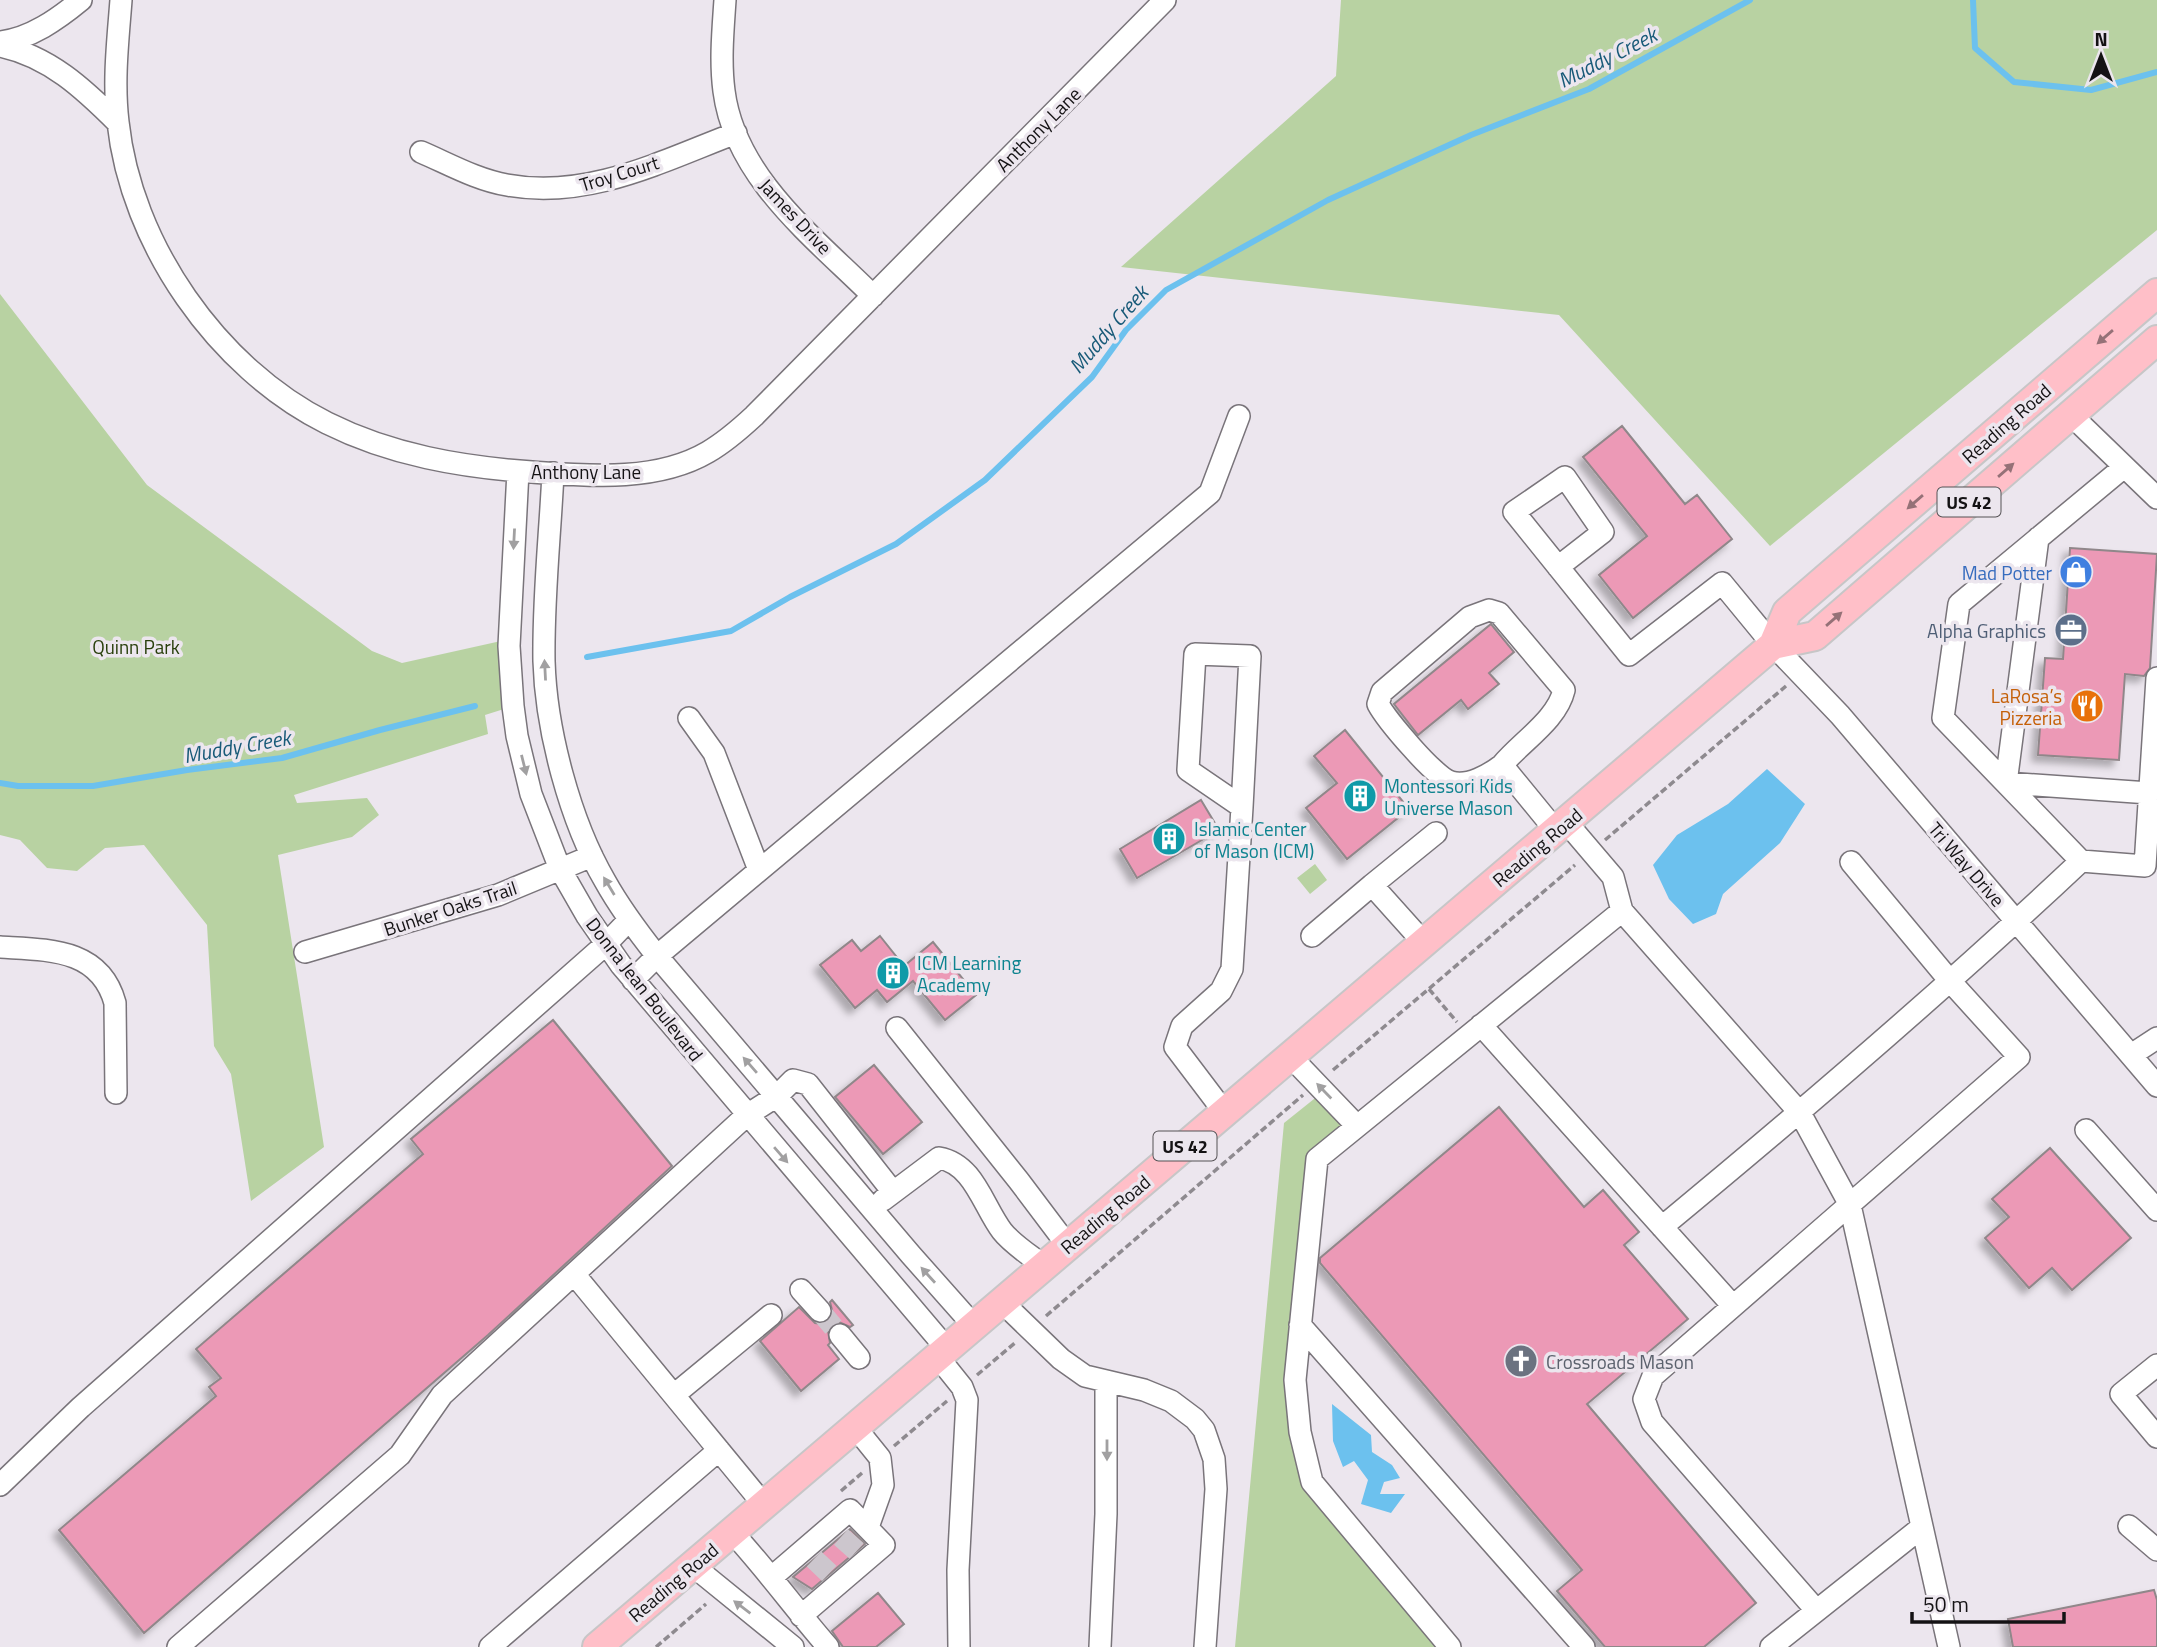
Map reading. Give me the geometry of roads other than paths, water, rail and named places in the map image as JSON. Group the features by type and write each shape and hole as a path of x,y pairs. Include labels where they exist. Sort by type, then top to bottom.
{"main road":[{"name":"Reading Road","path":"608,1643 692,1566 1773,645 1787,612 2157,293"},
{"name":"Reading Road","path":"1773,645 1815,636 2157,340"}],"street":[{"path":"0,44 37,30 64,14 80,0"},
{"name":"Anthony Lane","path":"121,0 115,85 118,123 125,159 142,216 176,283 212,331 243,364 277,393 302,409 328,424 384,447 427,459 518,471 607,474 652,471 680,465 707,453 732,436 1165,0"},
{"name":"James Drive","path":"725,0 722,62 724,92 736,133 757,175 775,198 873,296"},
{"path":"0,44 54,68 83,89 118,123"},
{"name":"Troy Court","path":"421,152 477,177 505,185 566,189 611,180 736,133"},
{"path":"2070,414 2157,498"},
{"path":"634,980 657,956 1210,493 1239,416"},
{"path":"2124,467 1959,604 1942,718 2081,861 2145,866 2157,678"},
{"name":"Donna Jean Boulevard","path":"518,471 509,646 513,706 531,794 560,869 606,944 942,1353 962,1387 968,1413 958,1570 959,1647"},
{"name":"Donna Jean Boulevard","path":"553,473 545,616 546,692 556,752 579,825 592,856 629,919 657,956 974,1326"},
{"path":"2006,783 2038,538"},
{"name":"Tri Way Drive","path":"1558,567 1629,655 1722,583 1773,645 1833,707 2157,1086"},
{"path":"1489,610 1499,613 1564,690 1561,702 1553,712 1502,765 1480,778 1451,782 1432,770 1378,704 1382,692 1470,617 1489,610"},
{"path":"1224,1113 1175,1047 1182,1026 1222,991 1232,969 1242,807 1250,656 1195,654 1188,770 1242,807"},
{"path":"690,718 714,753 759,870"},
{"path":"1502,765 1613,877 1622,911 1800,1113 1850,1205 1949,1647"},
{"path":"2006,783 2150,793"},
{"path":"1312,936 1436,833"},
{"name":"Bunker Oaks Trail","path":"305,952 498,895 592,856"},
{"path":"1662,1227 1800,1113 2017,922 2081,861"},
{"path":"1816,1610 1652,1422 1644,1399 1653,1376 2019,1057 1950,981 1852,862"},
{"path":"1372,885 1424,943"},
{"path":"1450,1647 1312,1482 1300,1432 1295,1380 1317,1159 1472,1028 1622,911"},
{"path":"0,1485 91,1398 606,944 629,919"},
{"path":"0,947 64,954 92,965 103,975 111,988 115,1003 116,1093"},
{"path":"897,1028 1068,1246"},
{"path":"1472,1028 1662,1227 1733,1306"},
{"path":"2131,1055 2157,1038"},
{"path":"1290,1056 1357,1126"},
{"path":"178,1647 400,1455 442,1395 747,1115 777,1096 793,1080 808,1084 893,1192"},
{"path":"2086,1130 2157,1210"},
{"path":"873,1208 939,1158 950,1160 971,1178 1003,1233 1044,1266"},
{"path":"574,1274 764,1505"},
{"path":"801,1290 820,1311"},
{"path":"1002,1302 1073,1368 1085,1376 1144,1390 1171,1401 1195,1419 1211,1444 1216,1489 1205,1647"},
{"path":"674,1395 771,1315"},
{"path":"1300,1325 1584,1647"},
{"path":"840,1335 859,1358"},
{"path":"2157,1365 2122,1394 2157,1437"},
{"path":"1100,1647 1106,1514 1106,1382"},
{"path":"855,1427 880,1458 883,1485 868,1527"},
{"path":"490,1647 719,1450"},
{"path":"772,1577 809,1554 835,1532 850,1510 884,1545 863,1557 801,1616"},
{"path":"2129,1526 2157,1550"},
{"path":"1771,1647 1922,1527"},
{"path":"732,1532 828,1647"},
{"path":"692,1566 793,1647"}],"water":[{"path":"1767,769 1805,804 1780,843 1723,894 1716,914 1693,924 1669,899 1653,865 1677,835 1728,804"},
{"path":"1332,1404 1371,1435 1372,1452 1392,1465 1400,1478 1384,1482 1380,1494 1405,1494 1391,1513 1361,1504 1368,1480 1354,1461 1343,1467 1333,1441"}],"waterway":[{"name":"Muddy Creek","path":"587,657 731,631 790,597 896,544 985,480 1092,377 1126,330 1166,290 1328,200 1471,135 1589,89 1750,0"},
{"name":"Muddy Creek","path":"1973,0 1975,48 2014,82 2091,90 2157,72"},
{"name":"Muddy Creek","path":"0,783 18,786 93,786 282,758 475,706"}],"tunnel":[{"path":"820,1311 840,1335"},
{"path":"841,1537 860,1554"},
{"path":"814,1559 834,1578"}],"place":[{"name":"Mad Potter","path":"2076,572"},
{"name":"Alpha Graphics","path":"2071,630"},
{"name":"LaRosa’s Pizzeria","path":"2087,706"},
{"name":"Montessori Kids Universe Mason","path":"1360,796"},
{"name":"Islamic Center of Mason (ICM)","path":"1169,839"},
{"name":"ICM Learning Academy","path":"893,973"},
{"name":"Crossroads Mason","path":"1521,1361"}],"park label":[{"name":"Quinn Park","path":"136,646"}]}
